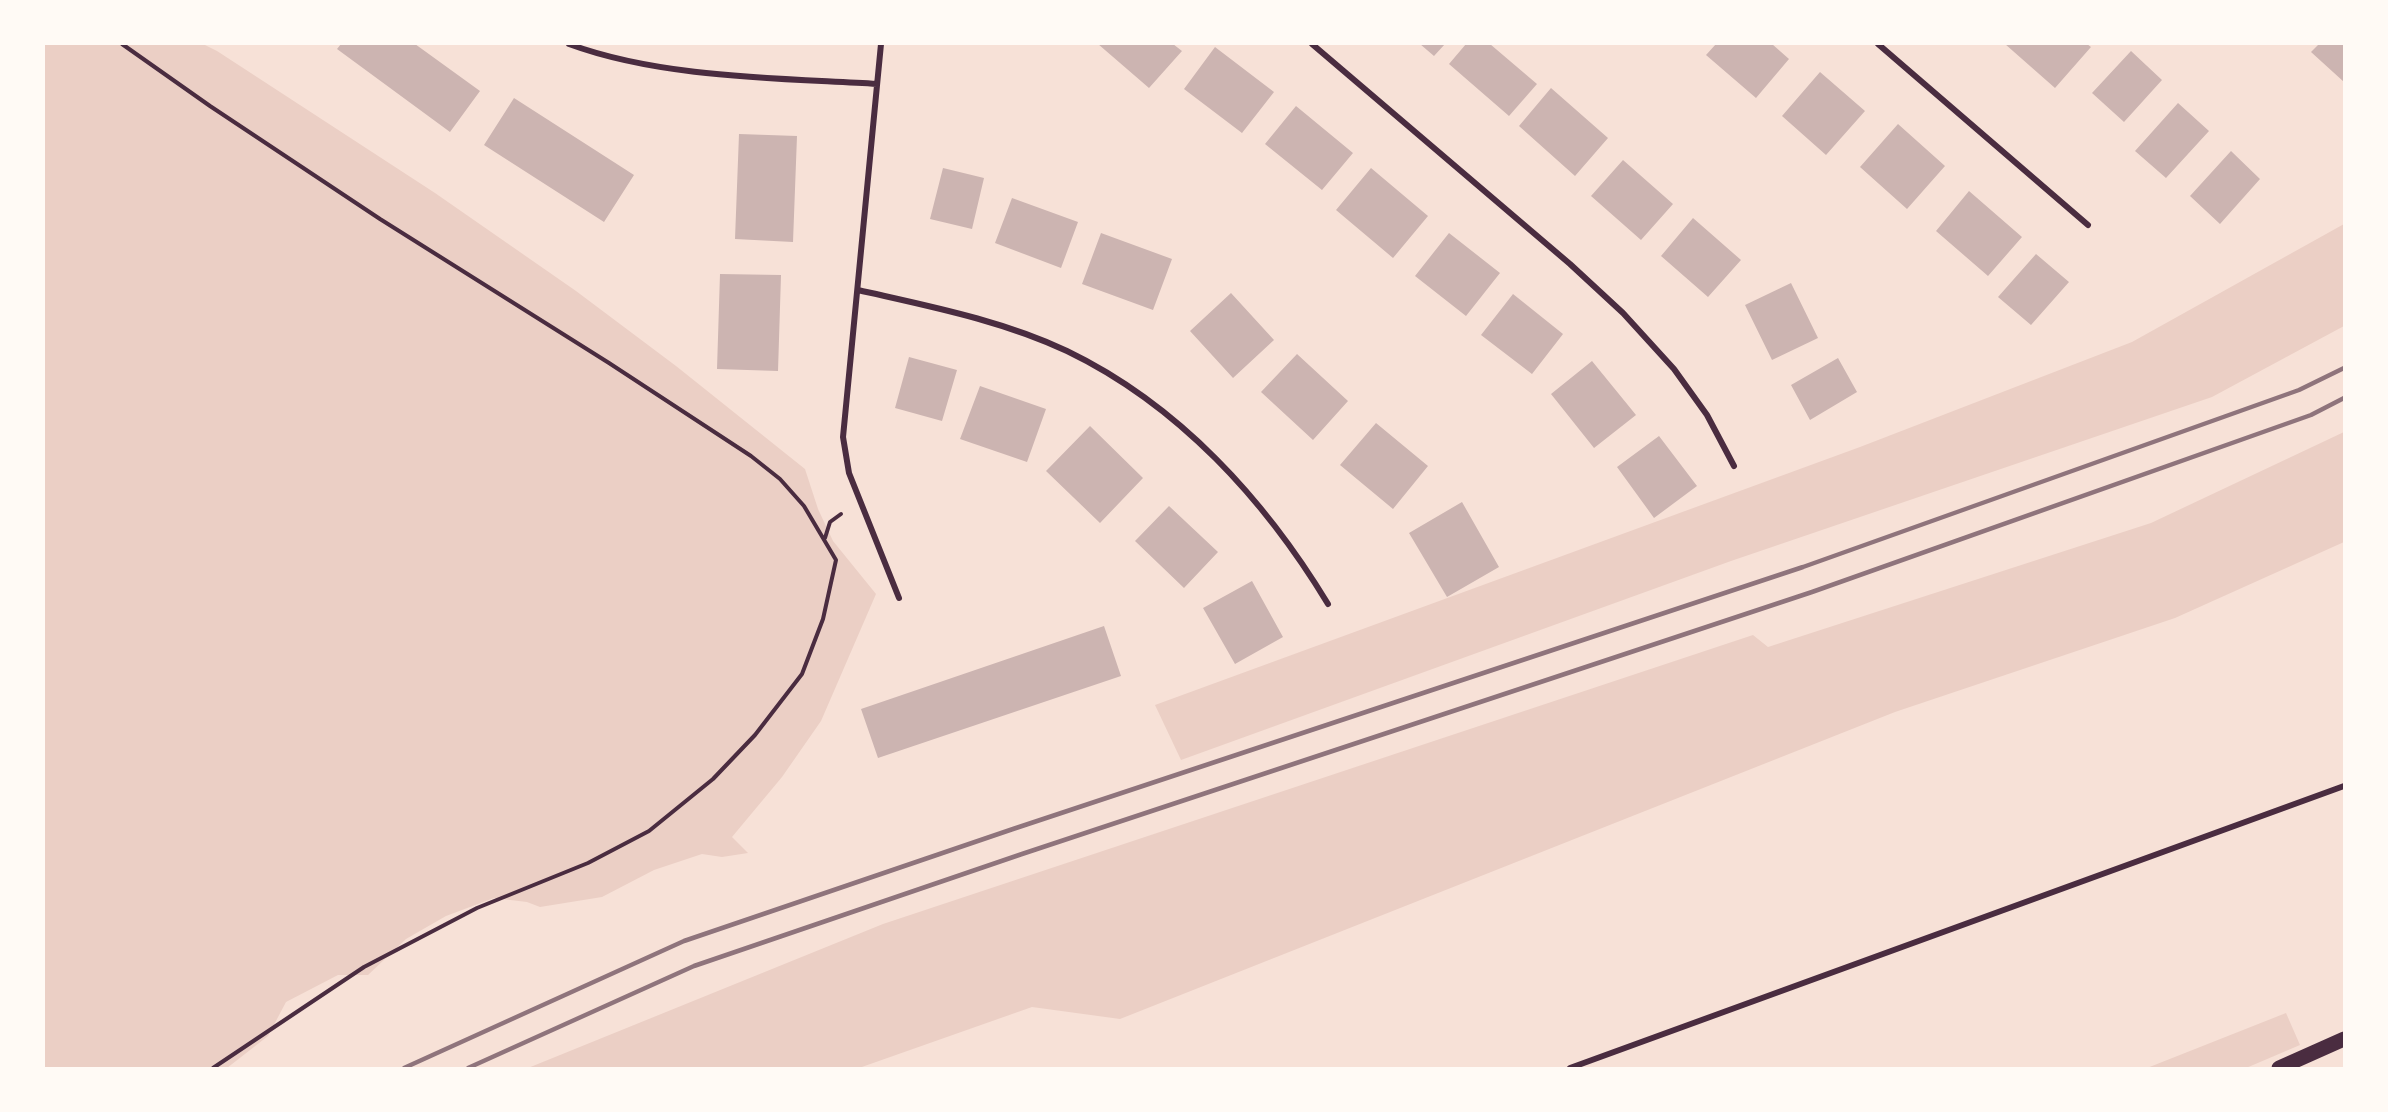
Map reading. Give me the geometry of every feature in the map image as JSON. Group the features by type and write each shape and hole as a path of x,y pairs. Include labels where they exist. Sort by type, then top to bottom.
{"main road":[{"path":"2278,1068 2344,1039"}],"street":[{"path":"569,44 603,56 649,65 877,84"},
{"path":"881,44 843,437 849,473 899,598"},
{"path":"1312,44 1562,256 1623,314 1674,369 1707,415 1734,466"},
{"path":"1878,44 2088,225"},
{"path":"858,290 945,309 1007,329 1065,351 1118,378 1196,440 1266,512 1297,553 1328,604"},
{"path":"1570,1068 2344,786"}],"path":[{"path":"122,44 210,106 380,219 609,363 751,456 780,479 804,506 836,560 823,619 802,674 755,735 713,779 649,831 588,863 477,908 364,967 213,1068"}],"shaded area":[{"path":"44,44 203,44 217,51 435,193 576,291 676,366 805,469 818,509 833,541 876,594 821,721 782,777 732,837 748,853 722,857 702,854 654,870 602,897 540,907 527,902 494,898 446,916 406,939 368,975 338,975 286,1002 268,1036 227,1068 44,1068"},
{"path":"2344,224 2344,326 2212,397 1731,561 1181,760 1155,705 1860,447 2132,342"},
{"path":"2344,432 2344,542 2175,618 1895,712 1120,1019 1032,1007 859,1068 528,1068 883,924 1753,635 1768,647 2151,523"},
{"path":"2286,1013 2300,1045 2246,1068 2147,1068"}],"building":[{"path":"341,44 415,44 480,91 450,132 337,49"},
{"path":"1098,44 1173,44 1182,51 1149,88"},
{"path":"1420,44 1445,44 1434,56"},
{"path":"1466,44 1490,44 1537,84 1509,116 1449,64"},
{"path":"1716,44 1772,44 1789,59 1756,98 1706,55"},
{"path":"2005,44 2087,44 2091,47 2055,88"},
{"path":"2319,44 2344,44 2344,82 2311,52"},
{"path":"1215,47 1274,92 1242,133 1184,89"},
{"path":"2131,51 2162,80 2124,122 2092,93"},
{"path":"1820,72 1865,111 1826,155 1782,116"},
{"path":"1551,88 1608,138 1575,176 1519,126"},
{"path":"514,98 634,175 604,222 484,145"},
{"path":"2178,103 2209,131 2166,178 2135,151"},
{"path":"1296,106 1353,153 1322,190 1265,144"},
{"path":"1898,124 1945,166 1907,209 1860,167"},
{"path":"739,134 797,136 793,242 735,239"},
{"path":"2231,151 2260,179 2220,224 2190,196"},
{"path":"1623,160 1673,204 1641,240 1591,196"},
{"path":"943,168 984,178 972,229 930,219"},
{"path":"1371,168 1428,216 1393,258 1336,210"},
{"path":"1969,191 2022,237 1988,276 1936,231"},
{"path":"1012,198 1078,222 1061,268 995,243"},
{"path":"1693,218 1741,260 1708,297 1661,256"},
{"path":"1101,233 1172,259 1153,310 1082,284"},
{"path":"1449,233 1500,273 1466,316 1415,276"},
{"path":"2036,254 2069,282 2031,325 1998,297"},
{"path":"720,274 781,275 778,371 717,369"},
{"path":"1791,283 1818,338 1772,360 1745,305"},
{"path":"1231,293 1274,340 1233,378 1190,331"},
{"path":"1513,294 1563,334 1532,374 1481,335"},
{"path":"1297,354 1348,401 1313,440 1261,392"},
{"path":"909,357 957,370 942,421 895,408"},
{"path":"1838,358 1857,392 1810,420 1791,385"},
{"path":"1592,361 1636,415 1594,448 1551,394"},
{"path":"980,386 1046,409 1027,462 960,439"},
{"path":"1376,423 1428,466 1393,509 1340,465"},
{"path":"1090,426 1143,478 1100,523 1046,471"},
{"path":"1659,436 1697,486 1654,518 1617,467"},
{"path":"1462,502 1499,567 1447,597 1409,533"},
{"path":"1169,506 1218,552 1184,588 1135,541"},
{"path":"1252,581 1283,637 1235,664 1203,608"},
{"path":"1104,626 1121,676 878,758 861,709"}],"railway":[{"path":"404,1068 684,941 1013,829 1803,567 2299,390 2344,368"},
{"path":"468,1068 694,966 1022,854 1812,592 2311,415 2344,398"}]}
